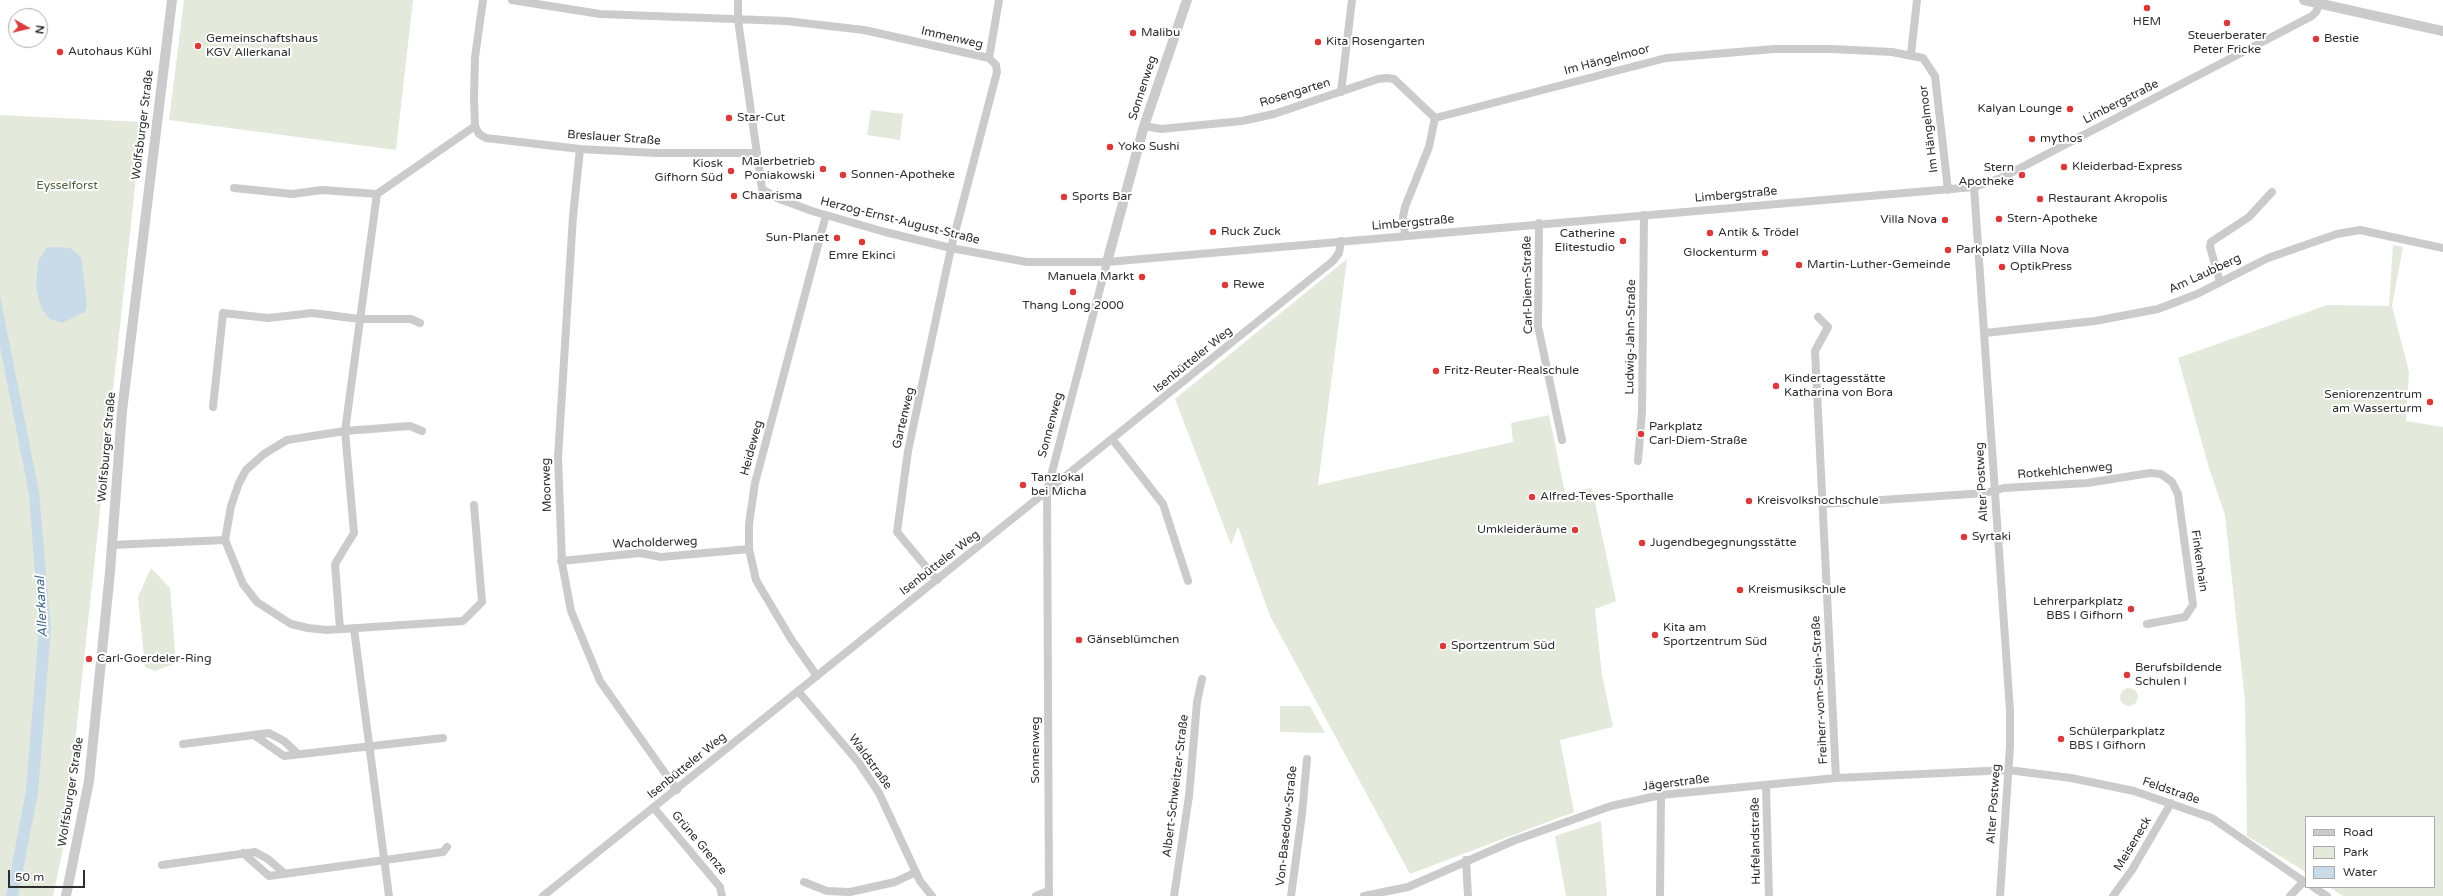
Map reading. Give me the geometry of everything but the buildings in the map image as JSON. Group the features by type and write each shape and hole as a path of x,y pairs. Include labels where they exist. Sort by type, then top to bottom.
{"street":[{"name":"Wolfsburger Straße","path":"66,896 89,781 112,545 128,356 172,0"},
{"path":"234,188 292,194 322,190 377,194 475,126 475,58 482,0"},
{"name":"Immenweg","path":"512,0 600,14 786,21 864,30 989,58 996,65 997,72 952,248"},
{"name":"Herzog-Ernst-August-Straße","path":"738,0 738,20 762,189 777,198 826,215 952,248 1027,262 1107,262"},
{"path":"989,58 999,0"},
{"name":"Sonnenweg","path":"1049,893 1047,491 1144,126 1187,0"},
{"path":"1341,92 1352,0"},
{"path":"1911,54 1917,0"},
{"path":"2304,0 2443,31"},
{"name":"Limbergstraße","path":"1107,262 1644,214 1974,187 2001,178 2312,16 2316,12 2320,3"},
{"name":"Im Hängelmoor","path":"1435,118 1666,58 1774,49 1870,50 1911,54 1924,58 1935,76 1948,190"},
{"name":"Rosengarten","path":"1144,126 1161,128 1242,121 1274,114 1378,79 1394,79 1435,118"},
{"path":"1405,235 1403,217 1405,207 1429,147 1435,118"},
{"name":"Breslauer Straße","path":"475,126 479,134 486,138 580,149 670,154 757,153"},
{"name":"Moorweg","path":"580,149 573,216 558,457 562,561 571,610 600,681 676,790"},
{"name":"Alter Postweg","path":"1974,187 2010,711 2000,896"},
{"path":"2220,282 2210,247 2211,242 2249,217 2272,192"},
{"path":"340,629 335,564 354,533 345,432 377,194"},
{"name":"Ludwig-Jahn-Straße","path":"1638,461 1642,403 1644,214"},
{"name":"Heideweg","path":"817,676 763,595 756,580 749,549 750,507 755,483 826,215"},
{"name":"Carl-Diem-Straße","path":"1539,224 1538,326 1562,440"},
{"name":"Am Laubberg","path":"1985,333 2123,316 2158,308 2197,294 2268,258 2304,244 2360,230 2443,248"},
{"name":"Isenbütteler Weg","path":"543,896 1047,491 1113,440 1333,261 1339,253 1341,241"},
{"name":"Gartenweg","path":"937,580 897,532 908,451 952,248"},
{"path":"213,407 223,313 268,318 312,313 360,319 411,319 420,324"},
{"name":"Freiherr-vom-Stein-Straße","path":"1818,317 1828,327 1815,351 1836,778"},
{"path":"422,431 410,426 345,432 287,440 259,458 246,470 239,483 231,506 225,540 243,584 257,602 291,624 308,628 354,629 463,621 482,602 474,505"},
{"path":"1113,440 1163,504 1188,581"},
{"name":"Rotkehlchenweg","path":"1994,491 2087,483 2150,473 2161,474"},
{"name":"Finkenhain","path":"2147,624 2185,617 2193,605 2178,494 2172,482 2161,474"},
{"path":"1822,504 1985,494 1994,491"},
{"path":"112,545 225,540"},
{"name":"Wacholderweg","path":"562,561 640,553 661,557 749,549"},
{"path":"354,629 389,896"},
{"name":"Albert-Schweitzer-Straße","path":"1174,896 1189,796 1197,702 1202,679"},
{"name":"Waldstraße","path":"798,691 859,764 879,793 916,872 932,896"},
{"path":"183,744 269,733 284,741 298,754"},
{"path":"254,735 284,756 369,745 443,738"},
{"name":"Von-Basedow-Straße","path":"1291,896 1302,814 1307,759"},
{"name":"Jägerstraße","path":"1364,896 1408,887 1466,860 1589,813 1661,795 1836,778 2008,770"},
{"name":"Feldstraße","path":"2008,770 2071,778 2134,791 2212,818 2305,882"},
{"name":"Hufelandstraße","path":"1766,786 1769,896"},
{"path":"1660,896 1661,795"},
{"name":"Meiseneck","path":"2113,896 2132,870 2171,803"},
{"name":"Grüne Grenze","path":"654,808 720,886 722,896"},
{"path":"243,853 269,876 442,852 447,847"},
{"path":"162,865 255,852 268,859 284,873"},
{"path":"1466,860 1468,896"},
{"path":"804,882 827,891 850,892 895,882 916,872"},
{"path":"2290,896 2305,882"},
{"path":"2315,888 2327,896"},
{"path":"1036,896 1049,893"}],"green space":[{"path":"184,0 413,0 396,150 169,120"},
{"path":"871,110 903,114 900,140 867,135"},
{"name":"Eysselforst","path":"0,115 142,122 64,844 53,896 0,896"},
{"path":"2393,245 2403,247 2392,306 2409,372 2406,421 2443,427 2443,896 2343,896 2331,888 2435,888 2435,816 2305,816 2305,871 2247,836 2245,701 2225,515 2209,468 2178,358 2327,305 2389,306"},
{"name":"Sportzentrum Süd","path":"1347,259 1318,485 1513,442 1511,423 1549,415 1565,493 1592,488 1616,601 1595,609 1602,675 1613,727 1560,740 1574,812 1410,874 1270,616 1238,527 1231,545 1175,399"},
{"path":"151,568 170,588 176,663 155,671 145,667 138,597"},
{"path":"2129,688 2135,691 2138,697 2135,703 2129,706 2123,703 2120,697 2123,691"},
{"path":"1280,706 1310,706 1325,733 1280,732"},
{"path":"1601,821 1607,896 1566,896 1555,836"}],"water":[{"path":"46,248 70,248 81,257 87,303 85,312 62,323 50,319 41,308 36,287 38,262"},
{"name":"Allerkanal","path":"0,296 39,492 51,629 38,793 18,896 6,896 26,790 39,628 29,494 0,347"}],"place":[{"name":"HEM","path":"2147,8"},
{"name":"Steuerberater Peter Fricke","path":"2227,23"},
{"name":"Malibu","path":"1133,33"},
{"name":"Bestie","path":"2316,39"},
{"name":"Kita Rosengarten","path":"1318,42"},
{"name":"Gemeinschaftshaus KGV Allerkanal","path":"198,46"},
{"name":"Autohaus Kühl","path":"60,52"},
{"name":"Kalyan Lounge","path":"2070,109"},
{"name":"Star-Cut","path":"729,118"},
{"name":"mythos","path":"2032,139"},
{"name":"Yoko Sushi","path":"1110,147"},
{"name":"Kleiderbad-Express","path":"2064,167"},
{"name":"Malerbetrieb Poniakowski","path":"823,169"},
{"name":"Kiosk Gifhorn Süd","path":"731,171"},
{"name":"Sonnen-Apotheke","path":"843,175"},
{"name":"Stern Apotheke","path":"2022,175"},
{"name":"Chaarisma","path":"734,196"},
{"name":"Sports Bar","path":"1064,197"},
{"name":"Restaurant Akropolis","path":"2040,199"},
{"name":"Stern-Apotheke","path":"1999,219"},
{"name":"Villa Nova","path":"1945,220"},
{"name":"Ruck Zuck","path":"1213,232"},
{"name":"Antik & Trödel","path":"1710,233"},
{"name":"Sun-Planet","path":"837,238"},
{"name":"Catherine Elitestudio","path":"1623,241"},
{"name":"Emre Ekinci","path":"862,242"},
{"name":"Parkplatz Villa Nova","path":"1948,250"},
{"name":"Glockenturm","path":"1765,253"},
{"name":"Martin-Luther-Gemeinde","path":"1799,265"},
{"name":"OptikPress","path":"2002,267"},
{"name":"Manuela Markt","path":"1142,277"},
{"name":"Rewe","path":"1225,285"},
{"name":"Thang Long 2000","path":"1073,292"},
{"name":"Fritz-Reuter-Realschule","path":"1436,371"},
{"name":"Kindertagesstätte Katharina von Bora","path":"1776,386"},
{"name":"Seniorenzentrum am Wasserturm","path":"2430,402"},
{"name":"Parkplatz Carl-Diem-Straße","path":"1641,434"},
{"name":"Tanzlokal bei Micha","path":"1023,485"},
{"name":"Alfred-Teves-Sporthalle","path":"1532,497"},
{"name":"Kreisvolkshochschule","path":"1749,501"},
{"name":"Umkleideräume","path":"1575,530"},
{"name":"Syrtaki","path":"1964,537"},
{"name":"Jugendbegegnungsstätte","path":"1642,543"},
{"name":"Kreismusikschule","path":"1740,590"},
{"name":"Lehrerparkplatz BBS I Gifhorn","path":"2131,609"},
{"name":"Kita am Sportzentrum Süd","path":"1655,635"},
{"name":"Gänseblümchen","path":"1079,640"},
{"name":"Sportzentrum Süd","path":"1443,646"},
{"name":"Carl-Goerdeler-Ring","path":"89,659"},
{"name":"Berufsbildende Schulen I","path":"2127,675"},
{"name":"Schülerparkplatz BBS I Gifhorn","path":"2061,739"}]}
